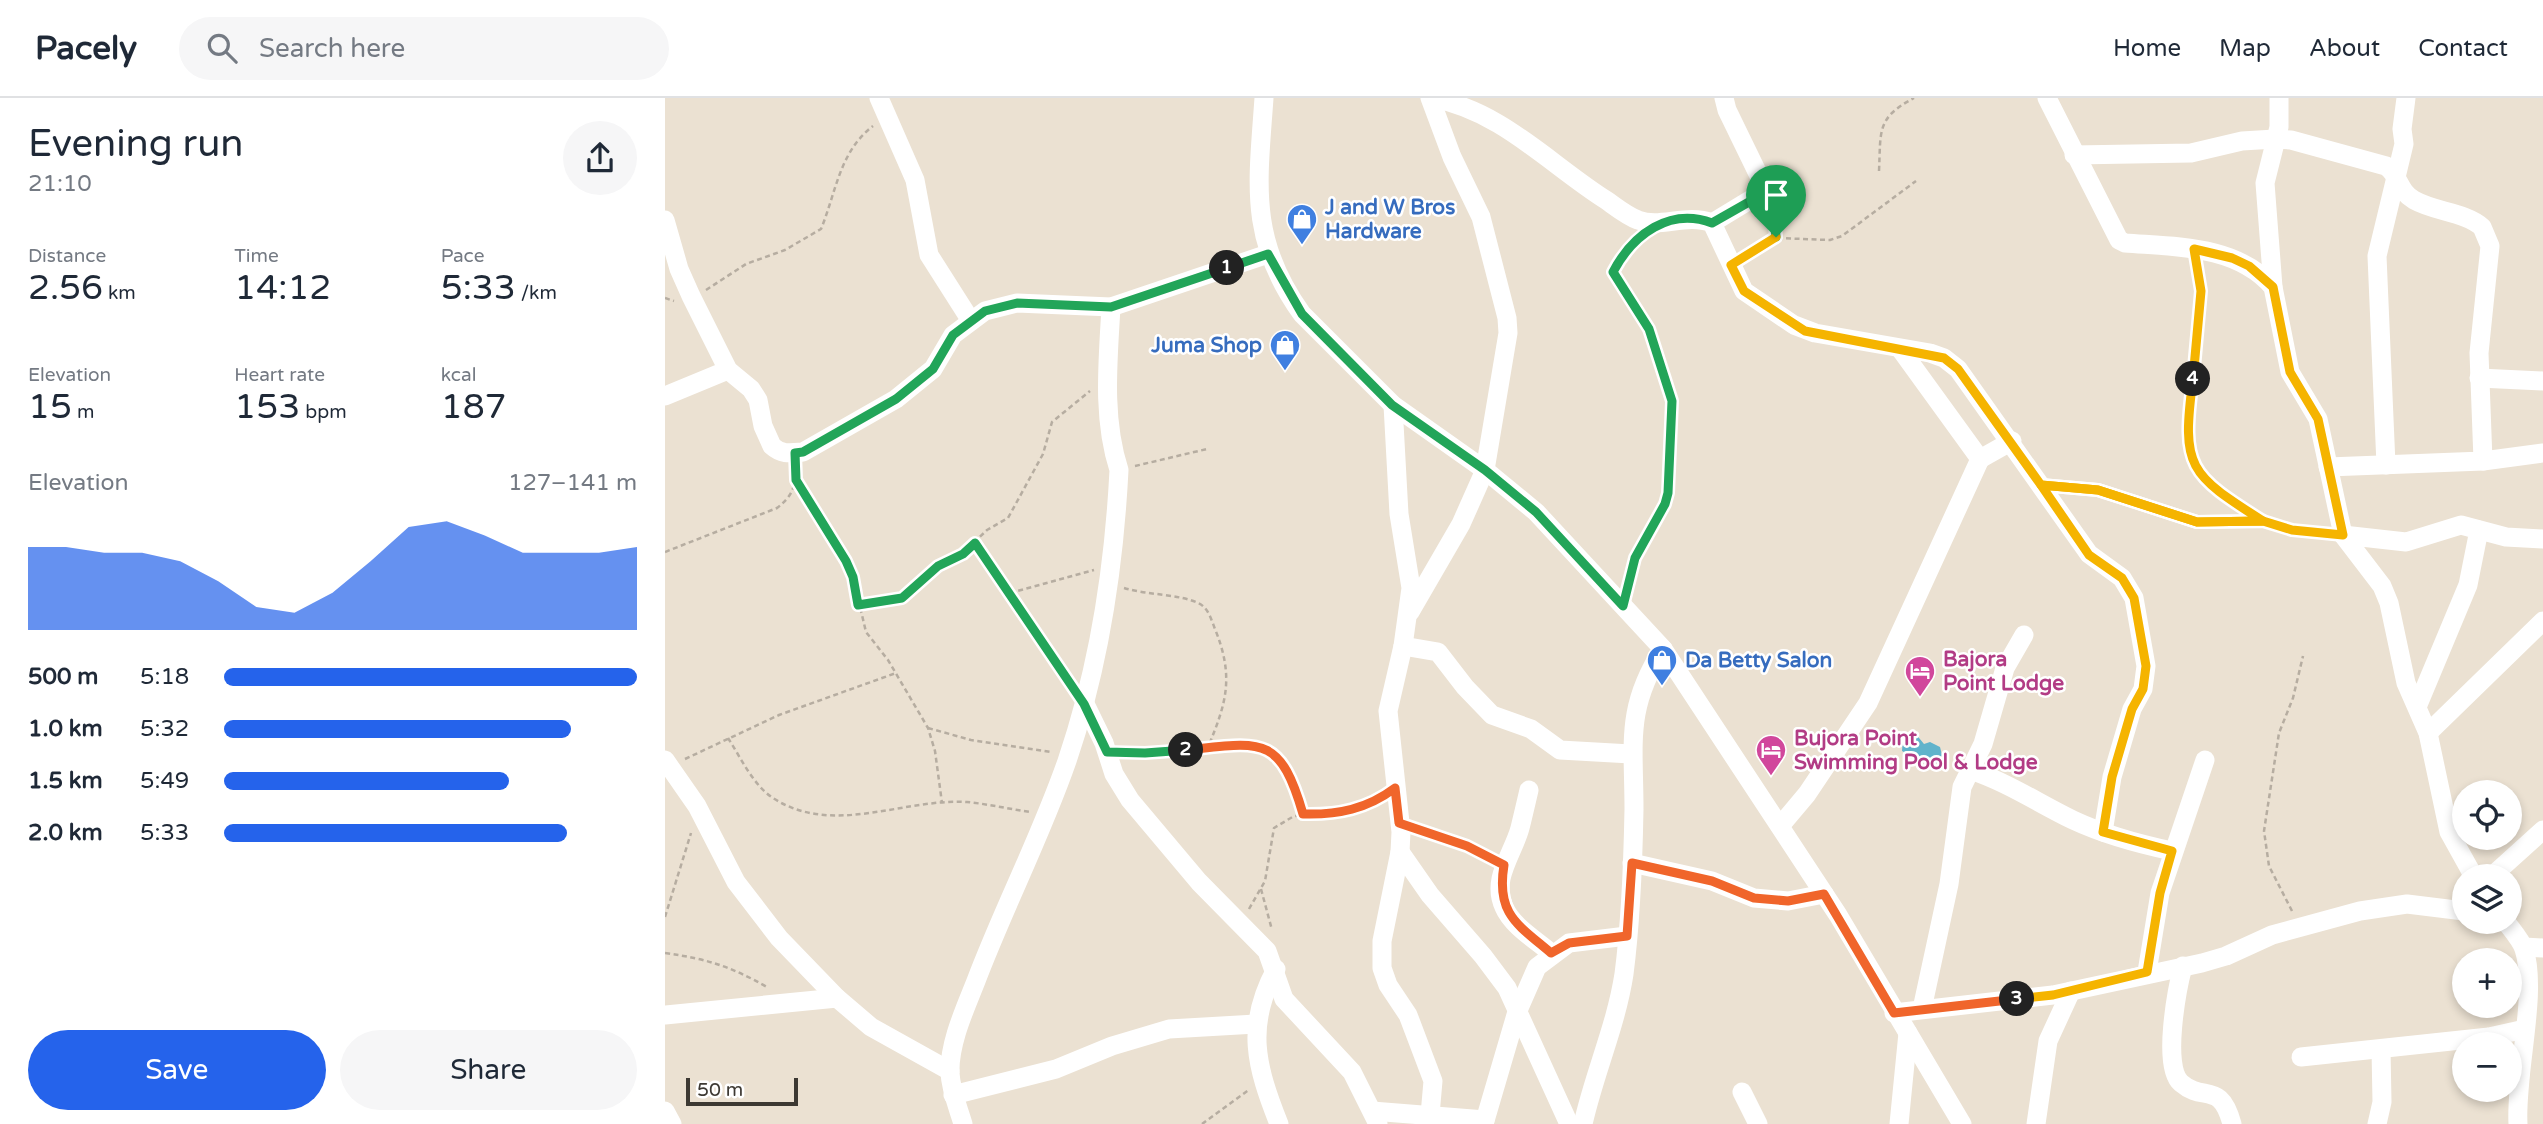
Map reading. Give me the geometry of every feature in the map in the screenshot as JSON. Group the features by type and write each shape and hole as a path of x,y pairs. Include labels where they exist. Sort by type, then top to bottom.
{"street":[{"path":"1264,98 1259,170 1261,226 1268,254 1302,314 1392,405 1485,470 1536,512 1663,649 1824,894 1962,1124"},
{"path":"1431,98 1477,111 1525,141 1591,191 1637,220 1654,222 1694,217 1712,223 1744,291 1805,331 1944,358 1958,369 2012,441 2089,555 2122,578 2134,598 2146,666 2143,689 2132,709 2112,777 2103,832"},
{"path":"1406,619 1461,524 1485,470 1508,333 1507,318 1481,217 1452,157 1431,98"},
{"path":"1712,223 1756,198 1763,191 1762,182 1727,110 1724,98"},
{"path":"2047,98 2119,240 2125,243 2194,249 2240,262 2265,277 2273,287"},
{"path":"2279,98 2275,139 2265,183 2273,287 2290,372 2318,419 2343,535 2382,586 2395,622 2406,683 2428,733 2449,832 2467,864"},
{"path":"2386,465 2377,256 2405,144 2402,129 2406,98"},
{"path":"883,107 915,180 929,255 971,321"},
{"path":"2074,155 2191,153 2242,141 2291,140 2352,159 2379,163 2396,176 2400,190 2411,199 2477,222 2489,239 2479,378 2483,461"},
{"path":"665,220 679,269 728,370 751,389 758,400 763,426 772,446 778,452 795,453 803,452 896,399 933,369 953,335 985,311 1017,303 1111,307 1268,254"},
{"path":"963,1124 953,1095 950,1071 954,1043 998,922 1046,815 1067,760 1100,642 1119,470 1110,437 1108,380 1111,307"},
{"path":"1901,350 1980,459"},
{"path":"665,396 728,370"},
{"path":"2479,378 2543,381"},
{"path":"1392,405 1399,514 1411,588 1403,646 1388,711 1400,852 1385,921 1382,968 1388,985 1408,1015 1433,1081 1430,1115"},
{"path":"1780,827 1807,794 1868,703 1980,459 2012,441"},
{"path":"2328,467 2483,461 2543,453"},
{"path":"2343,535 2406,542 2452,526 2506,537 2543,539"},
{"path":"2417,707 2468,585 2479,530"},
{"path":"2428,733 2543,621"},
{"path":"1922,1009 1949,884 1958,806 1970,770 1983,744 2005,668 2024,635"},
{"path":"1403,646 1438,652 1465,687 1492,715 1531,729 1560,750 1631,754"},
{"path":"1583,1124 1606,1050 1624,975 1632,863 1633,723 1645,677 1663,649"},
{"path":"1084,704 1107,752 1114,774 1150,828 1267,951 1276,969 1284,999 1347,1064 1375,1118 1430,1115 1485,1122 1516,1015 1537,967 1551,953 1569,943 1627,936"},
{"path":"2147,972 2160,893 2205,760"},
{"path":"667,765 697,806 736,882 757,911 838,998 871,1027 950,1071"},
{"path":"1970,770 1998,779 2074,820 2103,832 2172,851"},
{"path":"1529,790 1519,831 1504,865 1501,896 1504,908 1519,926 1551,953"},
{"path":"2505,864 2543,830"},
{"path":"1400,852 1430,895 1499,978 1569,1124"},
{"path":"1632,863 1712,881 1754,898 1788,901 1824,894"},
{"path":"1894,1013 2071,991 2226,956 2272,935 2301,926 2407,904 2452,910"},
{"path":"2518,934 2533,948 2528,971 2517,1102 2518,1124"},
{"path":"2183,966 2173,1019 2175,1073 2180,1083 2192,1089 2206,1091 2223,1101 2232,1124"},
{"path":"1276,969 1264,990 1255,1024 1262,1082 1279,1124"},
{"path":"2036,1124 2048,1041 2071,991"},
{"path":"665,1015 838,998"},
{"path":"953,1095 1033,1076 1168,1029 1255,1024"},
{"path":"2301,1057 2489,1037 2525,1029"},
{"path":"1899,1124 1908,1033"},
{"path":"2378,1124 2382,1102 2381,1049"},
{"path":"1742,1092 1758,1124"},
{"path":"665,1111 672,1124"}],"path":[{"path":"1879,171 1882,124 1892,110 1914,98"},
{"path":"693,300 746,264 785,250 821,229 842,167 883,107"},
{"path":"1731,265 1776,237 1830,240 1842,236 1916,181"},
{"path":"1756,198 1775,225 1776,237"},
{"path":"1623,606 1635,558 1665,504 1671,452 1672,401 1654,344 1649,329 1613,272 1619,260 1641,238"},
{"path":"2194,249 2201,291 2199,336 2187,423 2190,451 2197,469 2214,490 2263,521 2292,530 2343,535"},
{"path":"858,605 902,598 938,566 963,554 981,535 1013,512 1043,454 1052,422 1080,398 1108,380"},
{"path":"1119,470 1207,449"},
{"path":"665,552 777,508 792,493 796,480 795,453"},
{"path":"796,480 846,561 853,577 866,632 896,673 928,728 936,751 942,803"},
{"path":"2041,485 2098,490 2197,522 2263,521"},
{"path":"975,543 1084,704"},
{"path":"1010,593 1108,575 1139,592 1196,601 1208,613 1219,638 1229,686 1224,708 1208,747"},
{"path":"2301,926 2269,866 2265,831 2279,733 2293,698 2303,656"},
{"path":"667,765 779,715 896,673"},
{"path":"928,728 971,740 1035,747 1067,760"},
{"path":"729,738 773,798 823,814 854,816 967,802 1046,815"},
{"path":"1107,752 1145,753 1208,747 1257,747 1277,755 1287,766 1303,814"},
{"path":"1241,924 1265,881 1274,828 1284,820 1303,814 1324,815 1360,808 1379,800 1395,788"},
{"path":"665,917 684,862 697,806"},
{"path":"1399,823 1467,846 1504,865"},
{"path":"665,953 712,960 734,968 790,1004"},
{"path":"1202,1124 1238,1096 1262,1082"}],"water":[{"path":"1915,733 1924,744 1930,742 1940,747 1942,755 1938,763 1925,763 1902,751 1903,738"}],"place":[{"name":"J and W Bros Hardware","path":"1302,246"},
{"name":"Juma Shop","path":"1285,372"},
{"name":"Da Betty Salon","path":"1662,687"},
{"name":"Bajora Point Lodge","path":"1920,698"},
{"name":"Bujora Point Swimming Pool & Lodge","path":"1771,777"}],"route":[{"path":"1776,237 1731,265 1737,282 1744,291 1805,331 1930,353 1944,358 1958,369 2041,485 2079,487 2098,490 2197,522 2208,523 2263,521 2292,530 2343,535 2318,419 2314,409 2294,383 2290,372 2273,287 2265,277 2249,266 2232,258 2194,249 2201,291 2199,336 2187,423 2190,451 2197,469 2214,490 2263,521 2197,522 2098,490 2041,485 2089,555 2122,578 2134,598 2146,666 2143,689 2132,709 2112,777 2103,832 2172,851 2160,893 2147,972 2053,995 1894,1013 1824,894 1788,901 1754,898 1712,881 1666,873 1632,863 1627,936 1589,938 1569,943 1551,953 1519,926 1504,908 1501,880 1504,865 1467,846 1399,823 1395,788 1379,800 1360,808 1324,815 1303,814 1287,766 1277,755 1257,747 1235,745 1145,753 1107,752 1084,704 975,543 963,554 938,566 902,598 858,605 853,577 846,561 796,480 795,453 803,452 884,408 933,369 953,335 985,311 1017,303 1111,307 1268,254 1281,283 1302,314 1392,405 1485,470 1536,512 1623,606 1635,558 1665,504 1668,493 1672,401 1649,329 1616,281 1613,272 1631,246 1663,220 1694,217 1712,223 1756,198 1775,225 1776,237"}]}
